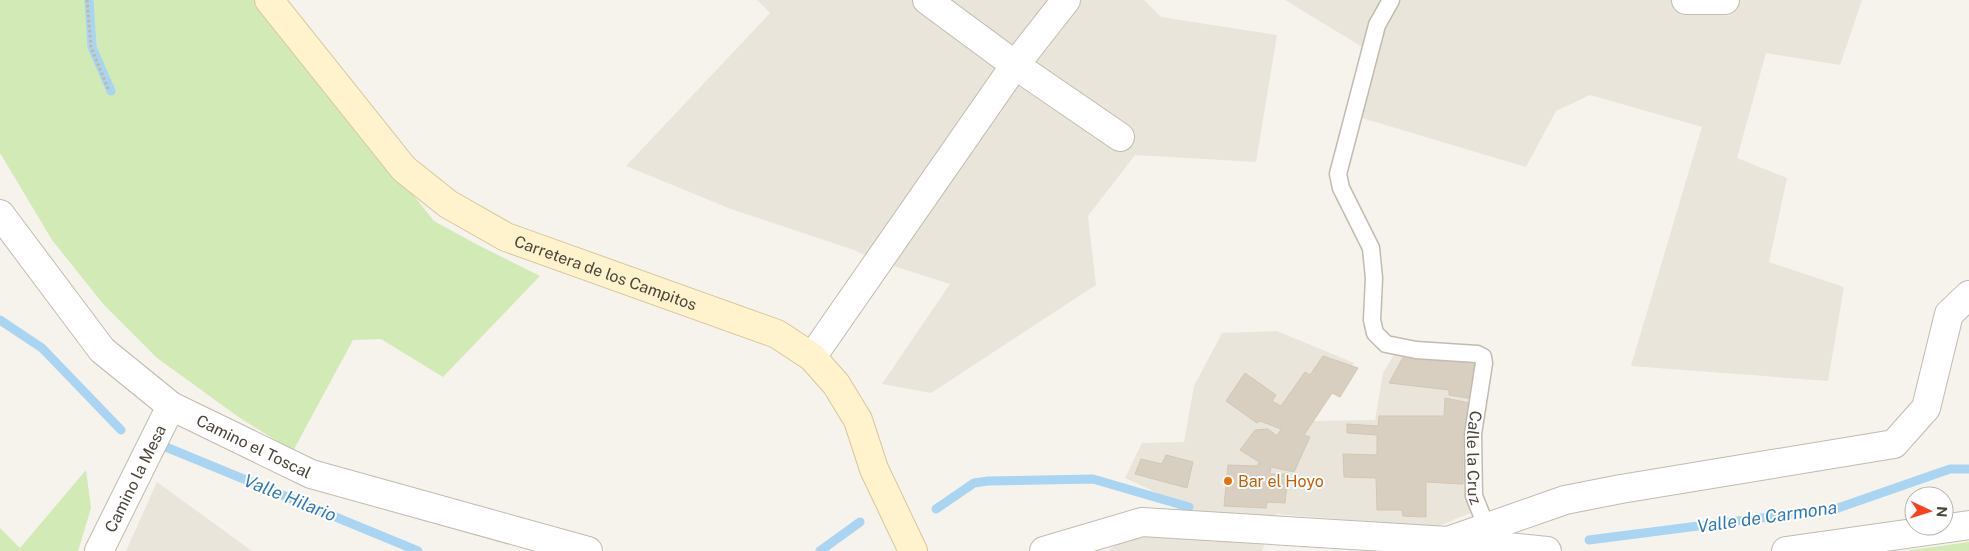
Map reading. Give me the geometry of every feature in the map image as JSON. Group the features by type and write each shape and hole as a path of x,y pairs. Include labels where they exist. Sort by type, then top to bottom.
{"main road":[{"name":"Carretera de los Campitos","path":"269,0 404,169 448,204 506,237 778,334 812,357 836,384 858,420 874,469 913,551"}],"street":[{"path":"927,0 1015,65 1120,136"},
{"path":"812,357 1015,65 1066,0"},
{"path":"1686,0 1725,0"},
{"name":"Camino el Toscal","path":"0,214 102,350 171,406 312,474 588,551"},
{"path":"1448,541 1564,500 1894,444 1926,408 1948,314 1969,295"},
{"name":"Camino la Mesa","path":"99,551 171,406"},
{"path":"1044,551 1142,522 1448,541 1546,551"},
{"path":"1786,551 1969,525"}],"lane":[{"name":"Calle la Cruz","path":"1391,0 1377,25 1338,174 1341,188 1371,248 1374,278 1372,320 1374,333 1386,344 1416,350 1477,354 1483,357 1484,363 1473,434 1474,496 1487,528"}],"path":[{"path":"87,0 90,47 110,92"}],"shaded area":[{"path":"757,0 1144,0 1161,17 1277,35 1256,162 1135,155 1088,216 1096,285 931,393 882,384 950,284 878,261 854,250 731,209 626,166 770,13"},
{"path":"1285,0 1862,0 1840,65 1766,53 1737,158 1787,178 1769,262 1844,287 1828,381 1631,366 1702,127 1590,95 1556,111 1526,167 1352,115 1364,48"},
{"path":"1277,331 1354,363 1313,421 1375,420 1383,373 1401,343 1483,357 1474,496 1480,509 1436,527 1276,514 1262,551 1106,551 1183,505 1125,478 1142,443 1184,442 1194,386 1222,333"},
{"path":"157,482 252,551 126,551"}],"green space":[{"path":"0,0 258,0 434,221 540,276 443,377 381,339 353,340 293,451 240,418 157,358 104,305 52,240 0,153"},
{"path":"86,470 91,508 78,551 0,551 0,528 20,548"},
{"path":"1969,542 1969,551 1904,551"}],"building":[{"path":"1406,352 1480,362 1473,399 1449,395 1449,390 1389,383"},
{"path":"1323,356 1358,368 1340,397 1332,393 1304,435 1310,437 1294,472 1271,467 1270,474 1288,474 1285,503 1267,502 1266,508 1224,506 1228,465 1257,466 1259,462 1240,450 1255,430 1268,429 1277,436 1281,429 1260,421 1257,423 1226,401 1245,373 1276,395 1272,401 1281,406 1305,372 1310,375"},
{"path":"1445,398 1474,404 1468,430 1463,429 1463,484 1426,482 1426,517 1403,516 1402,510 1377,510 1376,478 1344,477 1343,454 1377,455 1377,435 1347,433 1347,424 1378,426 1379,416 1444,416"},
{"path":"1166,455 1193,462 1187,488 1135,474 1141,459 1162,464"}],"waterway":[{"path":"89,0 92,47 111,91"},
{"name":"Valle Hilario","path":"0,320 42,348 121,430"},
{"name":"Valle Hilario","path":"161,445 418,551"},
{"name":"Valle de Carmona","path":"1589,540 1838,508 1950,469 1969,469"},
{"name":"Valle de Carmona","path":"936,509 974,483 988,481 1093,479 1189,507"},
{"path":"820,551 860,522"}],"place":[{"name":"Bar el Hoyo","path":"1228,481"}]}
